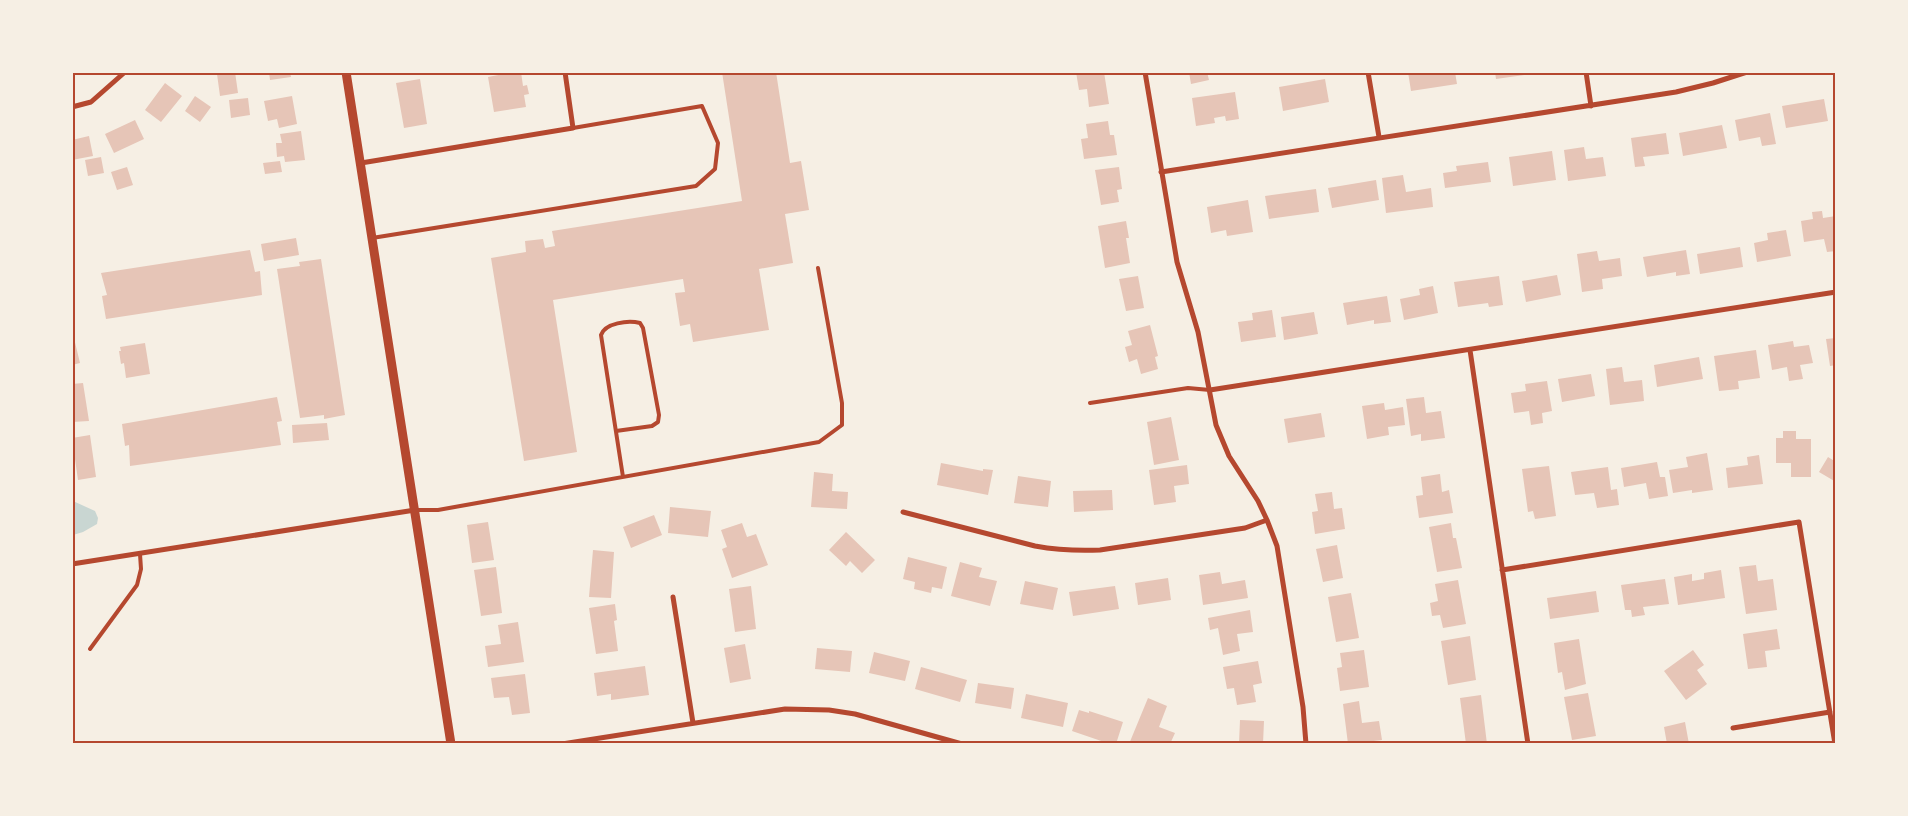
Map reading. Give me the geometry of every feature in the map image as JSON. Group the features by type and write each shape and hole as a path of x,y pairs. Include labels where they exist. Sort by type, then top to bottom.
{"street":[{"path":"72,107 91,102 125,72"},
{"path":"346,72 451,744"},
{"path":"361,163 573,128 564,72"},
{"path":"1145,72 1176,262 1198,332 1216,424 1229,456 1258,501 1267,520 1273,533 1280,560 1304,707 1306,744"},
{"path":"1368,72 1379,137"},
{"path":"1586,72 1591,106"},
{"path":"1161,172 1379,137 1591,106 1694,88 1747,72"},
{"path":"1210,390 1836,292"},
{"path":"1470,350 1528,744"},
{"path":"72,564 415,510"},
{"path":"904,512 1035,546 1079,551 1100,550 1245,528 1267,520"},
{"path":"1502,570 1799,522 1835,744"},
{"path":"673,597 693,723"},
{"path":"562,744 785,709 829,710 855,714 962,744"},
{"path":"1733,728 1830,712"}],"lane":[{"path":"372,238 696,186 715,169 718,143 702,106 573,128"},
{"path":"415,510 438,510 819,442 842,425 842,404 818,268"},
{"path":"616,431 652,426 658,422 659,416 643,328 640,323 634,321 608,326 603,329 601,335 623,477"},
{"path":"1090,403 1188,388 1210,390"},
{"path":"90,649 137,585 141,569 140,554"}],"shaded area":[{"path":"73,501 95,511 98,518 97,524 73,535"}],"building":[{"path":"235,72 238,93 220,96 217,74"},
{"path":"269,72 290,72 291,77 270,80"},
{"path":"521,72 523,86 527,85 529,94 524,95 526,107 494,112 488,77"},
{"path":"722,72 776,72 790,163 801,161 809,210 785,214 793,263 759,269 769,330 693,342 690,324 680,326 675,293 685,292 683,279 553,300 577,452 524,461 491,258 526,252 525,241 543,239 545,248 555,246 552,231 742,201"},
{"path":"1076,72 1104,72 1109,104 1089,107 1087,89 1079,90"},
{"path":"1189,72 1207,72 1209,80 1191,84"},
{"path":"1408,72 1455,72 1457,84 1411,91"},
{"path":"1495,72 1531,72 1531,74 1496,79"},
{"path":"420,79 427,124 404,128 396,83"},
{"path":"1325,79 1329,102 1283,111 1279,87"},
{"path":"165,83 182,96 161,122 145,110"},
{"path":"1235,92 1239,119 1226,121 1225,116 1214,118 1215,123 1196,126 1192,98"},
{"path":"195,96 211,107 200,122 185,111"},
{"path":"292,96 297,124 279,128 277,119 268,121 264,101"},
{"path":"248,98 250,115 231,118 229,100"},
{"path":"1824,99 1828,121 1786,128 1782,106"},
{"path":"1770,113 1776,144 1762,146 1760,137 1739,141 1735,120"},
{"path":"135,120 144,139 114,153 105,134"},
{"path":"1108,121 1110,135 1114,135 1117,155 1084,159 1081,139 1088,138 1086,124"},
{"path":"1722,125 1727,148 1683,156 1679,133"},
{"path":"301,131 305,160 285,162 284,156 277,157 276,143 282,143 280,134"},
{"path":"1666,133 1669,154 1643,157 1645,166 1635,167 1631,138"},
{"path":"89,136 93,156 72,160 72,140"},
{"path":"1584,147 1586,159 1603,157 1606,176 1568,181 1564,150"},
{"path":"1552,151 1556,180 1513,186 1509,157"},
{"path":"101,157 104,173 88,176 85,160"},
{"path":"280,161 282,172 265,174 263,163"},
{"path":"1488,162 1491,182 1445,188 1443,173 1457,171 1456,166"},
{"path":"127,167 133,185 117,190 111,172"},
{"path":"1119,167 1122,189 1117,190 1119,202 1101,205 1095,170"},
{"path":"1403,175 1406,192 1431,188 1433,207 1386,213 1382,178"},
{"path":"1376,180 1379,200 1332,208 1328,188"},
{"path":"1316,189 1319,212 1269,219 1265,196"},
{"path":"1248,200 1253,232 1227,236 1226,230 1211,233 1207,207"},
{"path":"1822,211 1823,218 1836,216 1836,251 1827,252 1824,239 1804,242 1801,221 1813,219 1812,212"},
{"path":"1126,221 1129,238 1126,238 1130,263 1105,268 1098,226"},
{"path":"1786,230 1791,256 1757,262 1754,243 1768,240 1767,233"},
{"path":"296,238 299,255 264,261 261,244"},
{"path":"1740,247 1743,267 1700,274 1697,254"},
{"path":"250,250 255,272 260,271 262,295 106,319 102,296 107,295 101,273"},
{"path":"1686,250 1690,274 1676,276 1676,272 1647,277 1643,257"},
{"path":"1597,251 1599,261 1620,258 1622,276 1602,279 1603,289 1582,292 1577,254"},
{"path":"321,259 345,415 324,419 324,415 300,418 277,269 300,266 299,262"},
{"path":"1557,275 1561,295 1526,302 1522,281"},
{"path":"1138,276 1144,308 1126,311 1119,279"},
{"path":"1499,276 1503,305 1489,307 1488,303 1458,307 1454,282"},
{"path":"1433,286 1438,313 1404,320 1400,299 1420,295 1419,289"},
{"path":"1387,296 1391,322 1374,324 1374,320 1347,325 1343,303"},
{"path":"1272,310 1276,337 1241,342 1238,322 1253,320 1252,313"},
{"path":"1314,312 1318,334 1284,340 1281,317"},
{"path":"1150,325 1158,356 1155,357 1158,369 1141,374 1137,359 1129,362 1125,347 1132,345 1128,331"},
{"path":"72,330 80,363 72,365"},
{"path":"1836,338 1836,365 1830,366 1826,339"},
{"path":"1793,341 1794,347 1809,345 1813,363 1800,365 1803,379 1789,381 1787,367 1772,370 1768,345"},
{"path":"145,343 150,374 126,378 124,363 121,364 120,347"},
{"path":"1756,350 1760,378 1738,381 1739,389 1719,391 1714,356"},
{"path":"1699,357 1703,379 1657,387 1654,365"},
{"path":"1622,367 1624,382 1642,380 1644,401 1610,405 1606,369"},
{"path":"1591,374 1595,396 1562,402 1558,379"},
{"path":"1547,381 1552,411 1542,413 1543,423 1531,425 1529,411 1514,413 1511,393 1526,391 1525,384"},
{"path":"83,383 89,421 72,422 72,384"},
{"path":"277,397 282,421 277,422 281,445 130,466 129,445 125,446 122,424"},
{"path":"1424,397 1426,413 1441,411 1445,438 1421,441 1421,434 1411,436 1406,399"},
{"path":"1384,403 1385,410 1403,407 1405,425 1388,427 1389,435 1367,439 1362,406"},
{"path":"1321,413 1325,437 1288,443 1284,419"},
{"path":"1171,417 1179,460 1154,465 1147,422"},
{"path":"327,423 329,440 293,443 292,425"},
{"path":"1783,431 1796,431 1796,439 1811,439 1811,477 1791,477 1791,463 1776,463 1776,438 1783,438"},
{"path":"90,435 96,477 78,480 72,438"},
{"path":"1707,453 1713,490 1692,493 1692,490 1673,493 1669,470 1688,467 1686,457"},
{"path":"1759,455 1763,484 1728,488 1726,468 1748,465 1747,457"},
{"path":"1828,457 1836,462 1836,482 1819,472"},
{"path":"1657,462 1660,477 1665,477 1668,496 1649,499 1646,483 1624,487 1621,468"},
{"path":"941,463 983,471 983,469 993,470 988,495 937,485"},
{"path":"1187,465 1189,484 1174,486 1176,502 1154,505 1149,470"},
{"path":"1549,466 1556,516 1535,519 1533,511 1528,512 1522,469"},
{"path":"1608,467 1611,490 1617,489 1619,505 1597,508 1594,493 1575,495 1571,472"},
{"path":"814,472 833,474 832,491 848,492 847,509 811,507"},
{"path":"1440,474 1442,492 1449,490 1453,513 1419,518 1416,496 1423,495 1421,477"},
{"path":"1018,476 1051,481 1048,507 1014,503"},
{"path":"1112,490 1113,510 1074,512 1073,491"},
{"path":"1332,492 1334,509 1342,508 1345,529 1315,534 1312,512 1318,511 1315,494"},
{"path":"670,507 711,511 708,537 668,533"},
{"path":"654,515 662,535 631,548 623,527"},
{"path":"488,522 494,560 472,563 467,525"},
{"path":"742,523 747,537 756,534 768,565 732,578 722,549 727,547 721,530"},
{"path":"1451,523 1453,538 1456,538 1462,568 1437,572 1429,527"},
{"path":"846,532 875,560 862,573 850,561 846,566 829,550"},
{"path":"1337,545 1343,578 1323,582 1316,549"},
{"path":"593,550 614,552 611,598 589,597"},
{"path":"908,557 947,567 942,589 932,587 931,593 914,589 915,582 903,579"},
{"path":"960,562 982,568 979,577 997,581 990,606 951,596"},
{"path":"1756,565 1758,581 1773,579 1777,610 1746,614 1739,567"},
{"path":"496,567 502,613 481,616 474,570"},
{"path":"1721,570 1725,598 1678,605 1674,577 1692,574 1692,581 1704,579 1704,573"},
{"path":"1220,572 1222,584 1245,580 1248,598 1203,605 1199,575"},
{"path":"1168,578 1171,600 1138,605 1135,583"},
{"path":"1665,579 1669,604 1643,607 1645,615 1632,617 1631,610 1625,610 1621,585"},
{"path":"1458,580 1466,624 1443,628 1440,615 1432,616 1430,603 1438,601 1435,584"},
{"path":"1025,581 1058,588 1053,610 1020,604"},
{"path":"751,586 756,629 735,632 729,589"},
{"path":"1115,586 1119,609 1073,616 1069,592"},
{"path":"1596,591 1599,612 1550,619 1547,598"},
{"path":"1351,593 1359,638 1336,642 1328,597"},
{"path":"615,604 617,620 614,621 618,651 596,654 589,608"},
{"path":"1250,610 1253,632 1237,634 1240,651 1223,655 1218,628 1210,630 1208,618"},
{"path":"518,622 524,662 488,667 485,646 501,644 498,625"},
{"path":"1777,629 1780,649 1765,651 1767,667 1748,669 1743,634"},
{"path":"1470,636 1476,680 1448,685 1441,641"},
{"path":"1579,639 1586,684 1565,690 1562,672 1558,673 1554,643"},
{"path":"745,644 751,679 730,683 724,648"},
{"path":"817,648 852,651 850,672 815,669"},
{"path":"1364,650 1369,687 1340,691 1337,668 1342,667 1340,653"},
{"path":"1693,650 1704,665 1697,670 1707,684 1686,700 1664,671"},
{"path":"874,652 910,661 905,681 869,673"},
{"path":"1258,661 1262,683 1253,685 1256,702 1237,705 1234,688 1227,689 1223,667"},
{"path":"645,666 649,695 611,700 611,694 597,696 594,673"},
{"path":"921,667 967,680 960,702 915,689"},
{"path":"525,674 530,713 512,715 509,697 494,698 491,678"},
{"path":"978,683 1014,688 1011,709 975,703"},
{"path":"1588,693 1596,736 1572,740 1564,697"},
{"path":"1026,694 1068,703 1063,727 1021,718"},
{"path":"1481,695 1487,744 1466,744 1460,698"},
{"path":"1148,698 1167,706 1159,727 1175,733 1170,744 1129,744"},
{"path":"1359,701 1362,723 1379,721 1382,740 1348,744 1343,704"},
{"path":"1079,710 1089,713 1089,711 1123,722 1116,744 1110,744 1072,731"},
{"path":"1240,720 1264,721 1263,744 1239,744"},
{"path":"1685,722 1689,744 1667,744 1664,727"}]}
